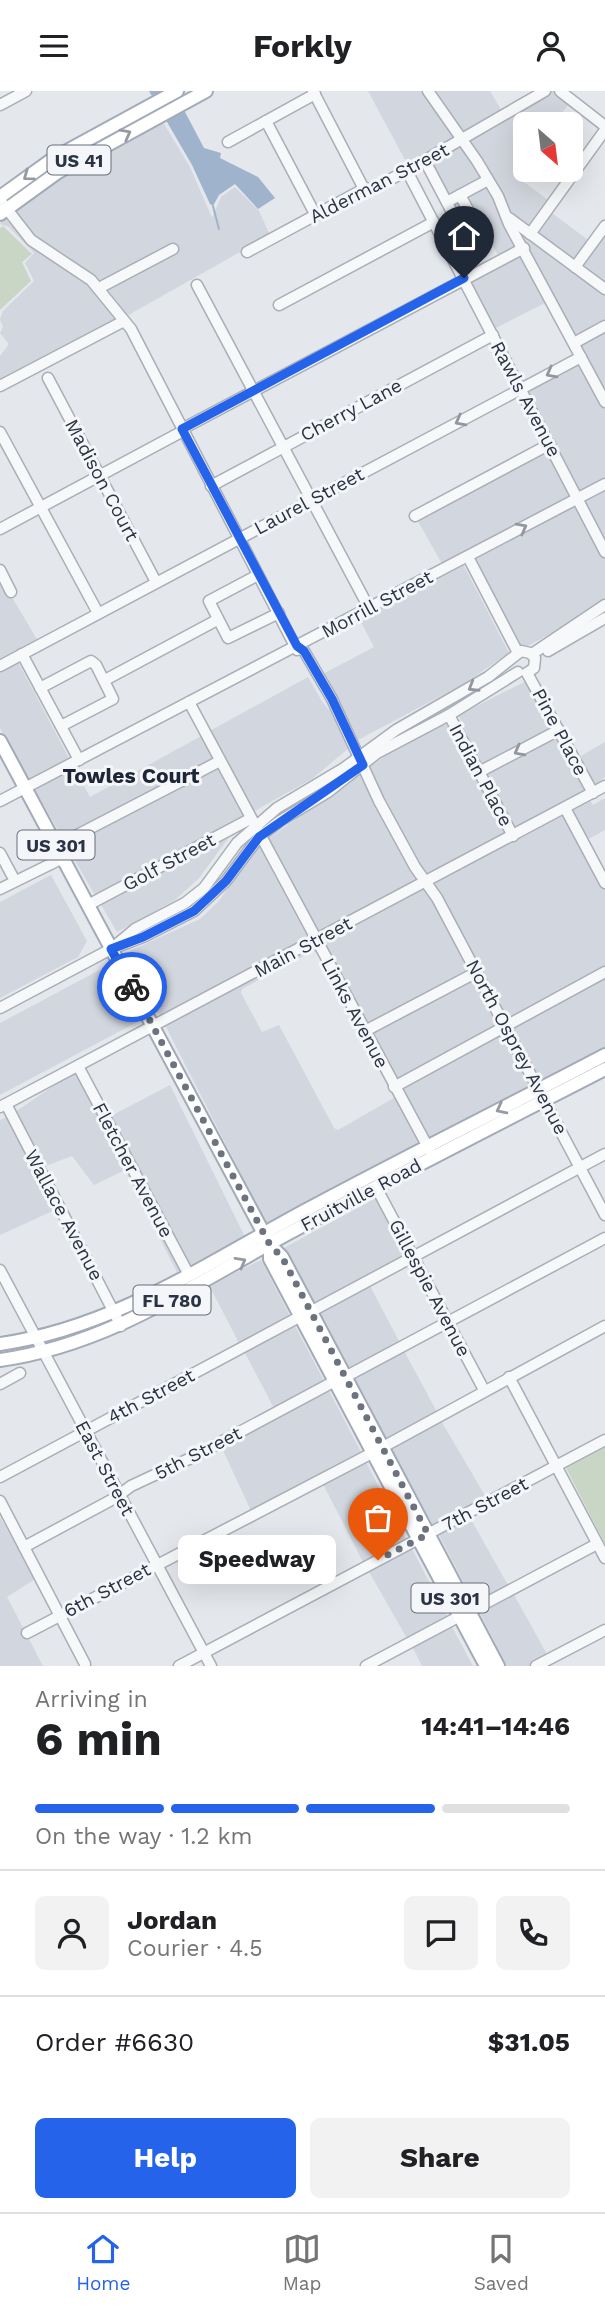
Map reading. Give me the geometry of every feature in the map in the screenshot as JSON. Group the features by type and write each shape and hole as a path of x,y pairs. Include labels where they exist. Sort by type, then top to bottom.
{"main road":[{"name":"US 41","path":"1,205 38,169 177,91"},
{"name":"US 41","path":"1,205 206,91"},
{"path":"98,149 106,129"},
{"path":"73,164 84,141"},
{"name":"US 301","path":"0,741 267,1239 282,1257 306,1314 465,1614 498,1666"},
{"name":"Fruitville Road","path":"542,1095 605,1055"},
{"name":"Fruitville Road","path":"0,1360 78,1343 121,1326 267,1239 542,1095 605,1069"},
{"name":"Fruitville Road","path":"0,1344 37,1337 115,1312 376,1187 431,1152"},
{"name":"US 301","path":"340,1379 375,1433 378,1450"},
{"name":"US 301","path":"465,1614 486,1666"}],"street":[{"path":"0,104 26,91"},
{"path":"428,91 488,180 605,402"},
{"name":"Alderman Street","path":"247,252 364,189 374,188 407,171 545,91"},
{"path":"530,234 605,128 560,91"},
{"path":"228,142 314,93 364,189"},
{"path":"266,121 315,214"},
{"path":"425,161 461,230 472,219 460,195"},
{"name":"Rawls Avenue","path":"407,171 605,552"},
{"path":"447,202 488,180"},
{"name":"North Osprey Avenue","path":"1,205 37,247 80,272 99,288 131,329 258,575 477,972 605,1215"},
{"path":"510,219 605,289"},
{"path":"279,305 434,222"},
{"path":"575,267 605,226"},
{"path":"0,523 39,505 524,248"},
{"path":"99,288 173,249"},
{"path":"197,285 369,608"},
{"path":"0,386 124,321"},
{"path":"573,342 605,326"},
{"name":"Cherry Lane","path":"211,486 492,335"},
{"name":"Laurel Street","path":"0,666 581,357"},
{"name":"Madison Court","path":"48,378 156,582"},
{"path":"0,432 98,613"},
{"path":"415,516 550,445"},
{"name":"Morrill Street","path":"0,801 605,484"},
{"path":"0,529 39,505"},
{"path":"468,557 515,657"},
{"path":"0,571 11,591"},
{"path":"258,575 209,601 217,620 230,637 279,613"},
{"path":"533,657 605,605"},
{"path":"0,1008 111,949 143,937 194,911 226,881 259,837 361,761 396,730 515,657 533,657 605,618"},
{"path":"104,680 217,620"},
{"path":"22,654 79,760"},
{"name":"Pine Place","path":"515,657 593,793"},
{"path":"111,949 135,929 186,903 204,888 252,823 534,668 533,657"},
{"path":"40,688 91,661 104,680 112,700 61,726"},
{"name":"Links Avenue","path":"189,702 259,837 431,1152"},
{"name":"Indian Place","path":"449,715 513,836"},
{"path":"479,772 559,730"},
{"path":"0,889 220,761"},
{"name":"Main Street","path":"3,1106 605,786"},
{"path":"565,808 605,883"},
{"name":"Golf Street","path":"88,905 252,823"},
{"path":"0,853 15,881"},
{"path":"365,1031 477,972"},
{"path":"394,1087 605,972"},
{"name":"Fletcher Avenue","path":"78,1066 189,1275"},
{"name":"Wallace Avenue","path":"3,1106 121,1326"},
{"name":"4th Street","path":"0,1476 605,1154"},
{"name":"Gillespie Avenue","path":"376,1187 484,1390"},
{"name":"5th Street","path":"24,1547 605,1238"},
{"name":"East Street","path":"0,1270 211,1666"},
{"name":"6th Street","path":"27,1633 378,1450 484,1390 605,1327"},
{"path":"0,1384 20,1373"},
{"path":"509,1377 605,1558"},
{"name":"7th Street","path":"179,1666 605,1440"},
{"path":"0,1501 85,1664"},
{"path":"366,1666 597,1544"},
{"path":"537,1666 605,1630"}],"shaded area":[{"path":"368,91 490,91 503,113 545,91 560,91 571,101 563,112 513,112 513,182 524,182 552,203 548,210 592,243 605,226 605,605 518,651 468,557 445,569 415,516 550,445 521,389 581,357 551,300 490,331 464,278 500,259 481,224 463,233 425,161 410,169"},
{"path":"163,122 190,167 212,218 221,197 235,187 259,211 270,235 125,317 99,284 39,244 11,211 32,195"},
{"path":"6,215 35,249 89,283 119,320 0,382 0,356 9,344 0,333 3,327 0,319 3,311 34,281 25,263 34,253 9,227 0,224"},
{"path":"463,564 509,653 465,683 358,740 323,674 374,647 359,618"},
{"path":"0,577 38,641 0,662"},
{"path":"17,660 70,760 30,781 0,728 0,670"},
{"path":"308,677 350,747 312,779 251,813 208,732"},
{"path":"526,681 551,730 480,767 466,741 459,715"},
{"path":"442,724 447,725 509,834 426,877 367,769 390,752"},
{"path":"203,735 216,760 63,839 33,787 73,766 90,797"},
{"path":"555,736 586,792 514,831 484,774"},
{"path":"605,742 605,777 595,786 590,782 579,757"},
{"path":"219,766 245,816 96,897 66,845"},
{"path":"362,773 420,880 317,935 265,841"},
{"path":"605,798 605,830 587,840 569,810 589,799 593,805"},
{"path":"564,813 605,890 605,968 507,1022 430,883"},
{"path":"233,832 199,878 175,900 117,932 100,903"},
{"path":"260,845 312,938 162,1019 134,966 123,954 200,919 218,902"},
{"path":"51,875 87,941 78,957 0,998 0,902"},
{"path":"425,886 473,970 366,1026 321,942"},
{"path":"315,945 423,1145 266,1223 165,1025","holes":["313,951 317,953 394,1098 338,1130 334,1128 279,1025 262,1032 241,993 242,989"]},
{"path":"107,966 137,1022 0,1095 0,1023"},
{"path":"605,976 605,1051 540,1085 510,1028"},
{"path":"476,977 501,1025 395,1082 370,1032"},
{"path":"505,1031 535,1088 429,1142 399,1089"},
{"path":"77,1070 182,1269 177,1272 125,1170 94,1185 72,1156 43,1167 15,1112"},
{"path":"170,1085 245,1237 188,1266 111,1116"},
{"path":"7,1117 57,1209 0,1235 0,1120"},
{"path":"378,1197 409,1254 313,1306 282,1249"},
{"path":"261,1260 291,1318 240,1345 209,1285"},
{"path":"369,1284 400,1343 349,1371 316,1312"},
{"path":"294,1324 325,1383 275,1410 244,1351"},
{"path":"403,1349 437,1412 387,1441 352,1377"},
{"path":"328,1389 362,1454 251,1511 221,1446"},
{"path":"440,1419 487,1499 434,1527 390,1447"},
{"path":"365,1460 407,1541 364,1564 322,1482"},
{"path":"469,1516 509,1587 475,1605 438,1533"},
{"path":"0,1517 35,1579 7,1597 43,1666 0,1666"},
{"path":"411,1547 448,1618 408,1640 368,1570"},
{"path":"513,1593 548,1656 530,1666 507,1666 479,1611"},
{"path":"451,1625 473,1666 422,1666 412,1646"}],"green space":[{"path":"3,226 32,254 22,262 31,281 0,310 0,228"},
{"path":"492,680 465,701 386,741 412,723"},
{"path":"605,1446 605,1544 566,1468"}],"water":[{"path":"149,91 174,91 204,148 221,153 220,158 258,177 275,198 258,209 235,184 219,195 213,206 210,204 192,165"}],"waterway":[{"path":"213,206 219,229"}],"way so far":[{"path":"132,987 270,1245 282,1257 428,1534 378,1560"}],"place":[{"name":"Speedway","path":"378,1560"}],"district":[{"name":"Towles Court","path":"131,775"}],"route":[{"path":"132,987 111,949 143,937 194,911 226,881 259,837 328,792 363,765 334,709 332,699 304,651 297,646 182,429 464,278"}]}
